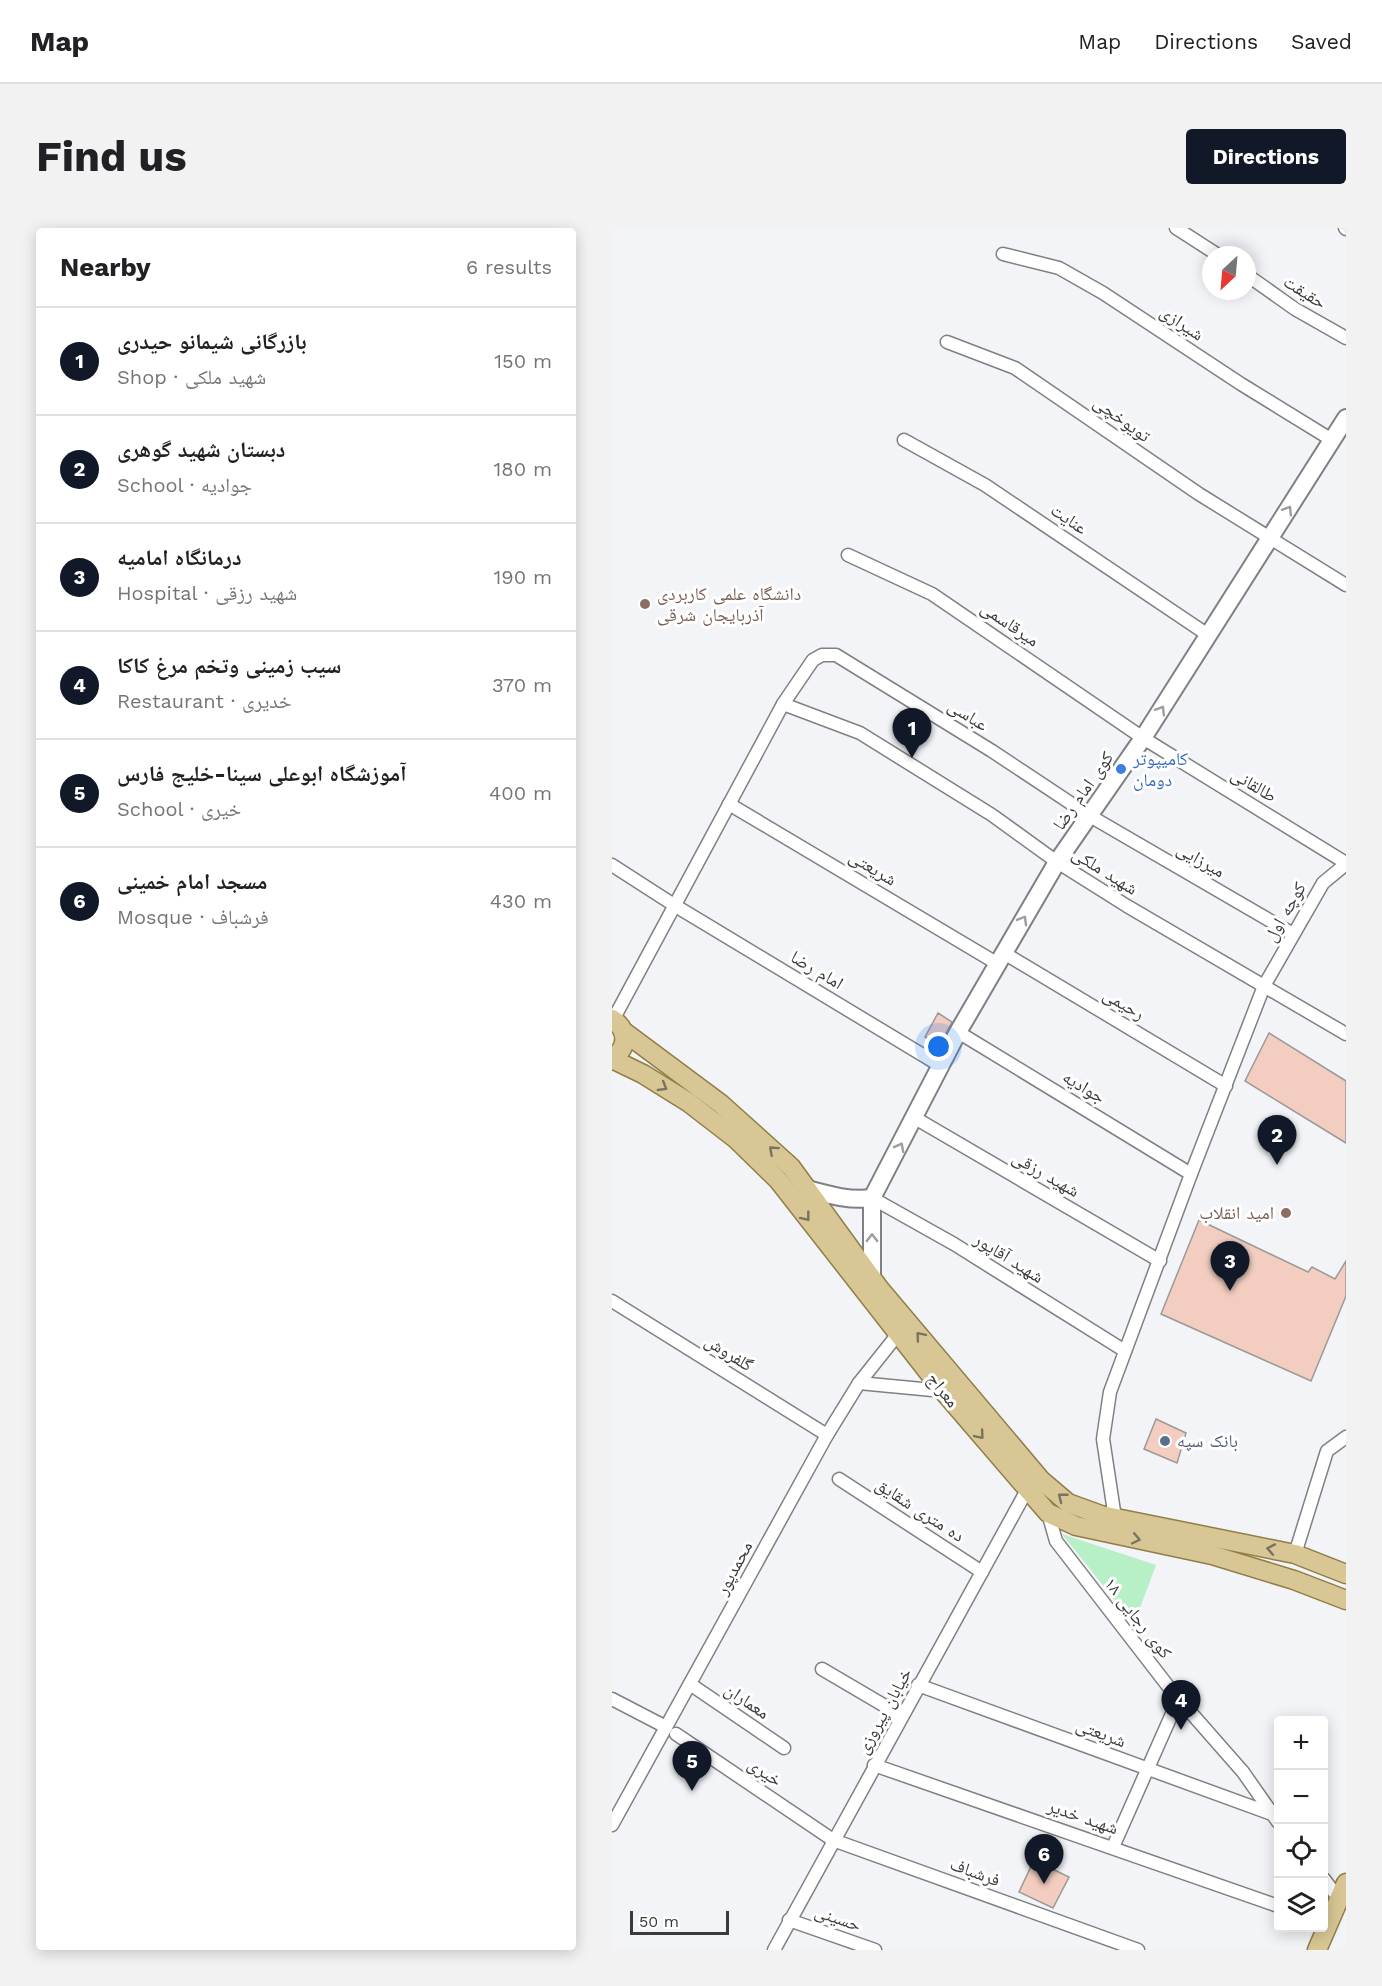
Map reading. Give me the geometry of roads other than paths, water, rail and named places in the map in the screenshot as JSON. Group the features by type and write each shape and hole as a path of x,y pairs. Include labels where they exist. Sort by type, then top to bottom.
{"main road":[{"path":"612,1058 622,1050 624,1044 616,1023"},
{"name":"معراج","path":"616,1023 721,1104 790,1167 872,1278 1041,1479 1068,1503 1101,1515 1295,1554 1346,1574"},
{"name":"معراج","path":"612,1058 688,1102 736,1139 777,1180 943,1391 1048,1513 1076,1526 1212,1556 1294,1580 1346,1600"},
{"path":"1328,1919 1342,1891"},
{"path":"1317,1950 1323,1932"}],"street":[{"path":"1176,228 1204,246"},
{"name":"شیرازی","path":"1003,254 1059,268 1103,293 1241,384 1332,440"},
{"name":"حقیقت","path":"1256,281 1295,309 1346,338"},
{"name":"تویوخچی","path":"947,342 1015,368 1059,396 1145,458 1346,585"},
{"name":"کوی امام رضا","path":"873,1198 958,1032 1057,862 1143,738 1346,418"},
{"name":"عنایت","path":"904,440 985,485 1208,635"},
{"name":"میرقاسمی","path":"848,555 932,594 1143,738"},
{"name":"عباسی","path":"783,704 813,660 822,655 836,655 992,751 1090,816"},
{"path":"616,1023 674,905 783,704"},
{"name":"شهید ملکی","path":"783,704 860,733 992,814 1057,862 1346,1034"},
{"name":"طالقانی","path":"1143,738 1346,863"},
{"name":"شریعتی","path":"729,804 1001,958"},
{"name":"میرزایی","path":"1090,816 1293,934"},
{"name":"کوچه اول","path":"1115,1518 1103,1439 1110,1392 1264,986 1323,883 1346,863"},
{"name":"امام رضا","path":"612,865 674,905 941,1066"},
{"name":"رحیمی","path":"1001,958 1226,1086"},
{"name":"جوادیه","path":"958,1032 1191,1174"},
{"name":"شهید رزقی","path":"915,1118 1160,1261"},
{"path":"807,1189 835,1197 858,1200 873,1198 872,1278"},
{"name":"شهید آقاپور","path":"873,1198 954,1244 1125,1351"},
{"name":"گلفروش","path":"612,1301 827,1435"},
{"name":"محمدپور","path":"612,1825 671,1731 690,1684 827,1435 859,1383 898,1334"},
{"path":"859,1383 943,1391"},
{"path":"1295,1554 1327,1451 1346,1437"},
{"name":"ده متری شقایق","path":"839,1479 982,1572"},
{"name":"خیابان پیروزی","path":"774,1950 1027,1490"},
{"name":"کوی رجایی ۱۸","path":"1048,1513 1056,1541 1179,1698 1243,1772 1274,1817"},
{"path":"822,1669 902,1716"},
{"name":"معماران","path":"690,1684 784,1748"},
{"name":"شریعتی","path":"918,1685 1274,1818"},
{"path":"1113,1847 1179,1698"},
{"name":"خیری","path":"612,1699 671,1731 833,1840"},
{"name":"شهید خدیر","path":"874,1765 1274,1905"},
{"name":"فرشباف","path":"833,1840 1138,1950"},
{"path":"1328,1882 1342,1891"},
{"name":"حسینی","path":"789,1920 875,1950"}],"place":[{"name":"دانشگاه علمی کاربردی آذربایجان شرقی","path":"645,604"},
{"name":"بازرگانی شیمانو حیدری","path":"912,758"},
{"name":"کامیپوتر دومان","path":"1121,769"},
{"name":"دبستان شهید گوهری","path":"1277,1165"},
{"name":"امید انقلاب","path":"1286,1213"},
{"name":"درمانگاه امامیه","path":"1230,1291"},
{"name":"بانک سپه","path":"1165,1441"},
{"name":"سیب زمینی وتخم مرغ کاکا","path":"1181,1730"},
{"name":"آموزشگاه ابوعلی سینا-خلیج فارس","path":"692,1791"},
{"name":"مسجد امام خمینی","path":"1044,1884"}]}
